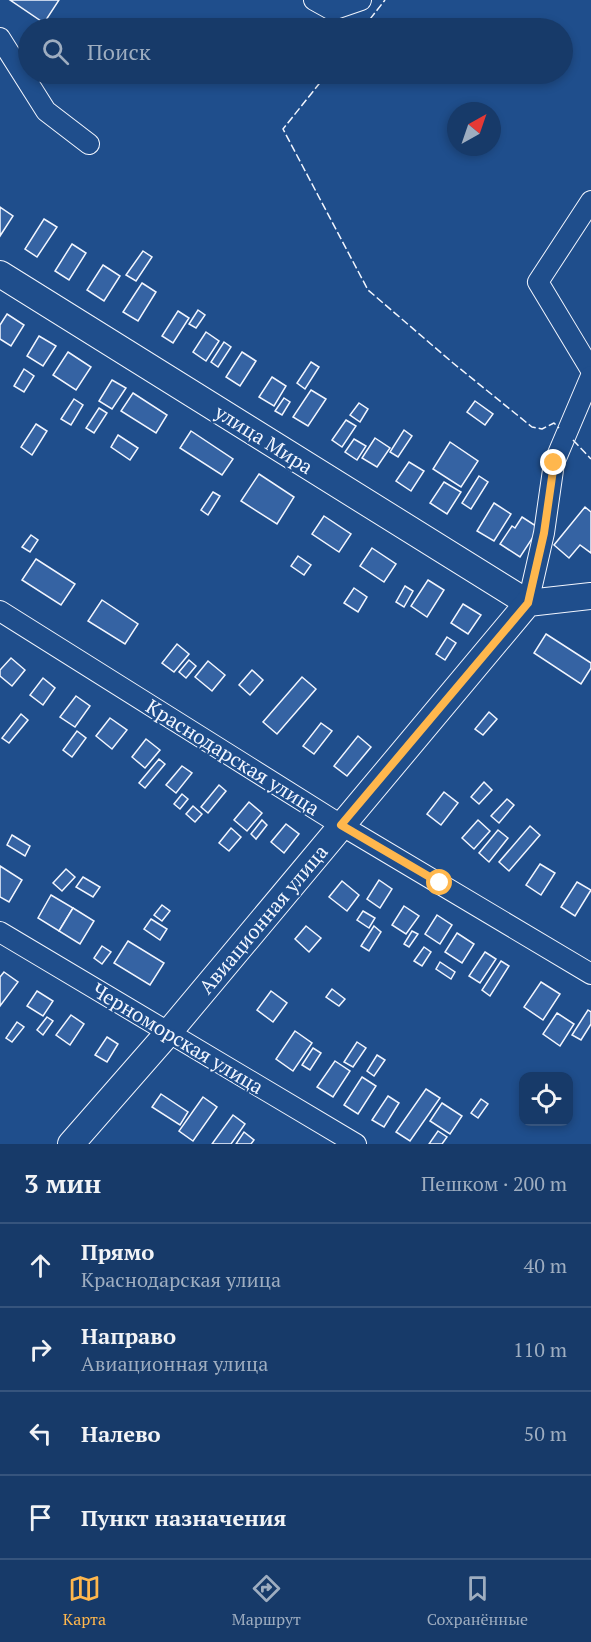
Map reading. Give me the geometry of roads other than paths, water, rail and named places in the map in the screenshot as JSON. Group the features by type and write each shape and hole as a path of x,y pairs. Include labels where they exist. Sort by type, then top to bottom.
{"main road":[{"name":"улица Мира","path":"0,274 528,603"},
{"path":"528,603 590,598"},
{"name":"Авиационная улица","path":"71,1144 169,1032 528,603"}],"street":[{"path":"314,0 332,10 361,0"},
{"path":"0,38 18,67"},
{"path":"29,84 46,111 89,144"},
{"path":"591,201 538,282 591,370"},
{"path":"528,603 544,533 554,463 591,376"},
{"name":"Краснодарская улица","path":"0,611 341,825 591,974"},
{"name":"Черноморская улица","path":"0,932 356,1144"}]}
